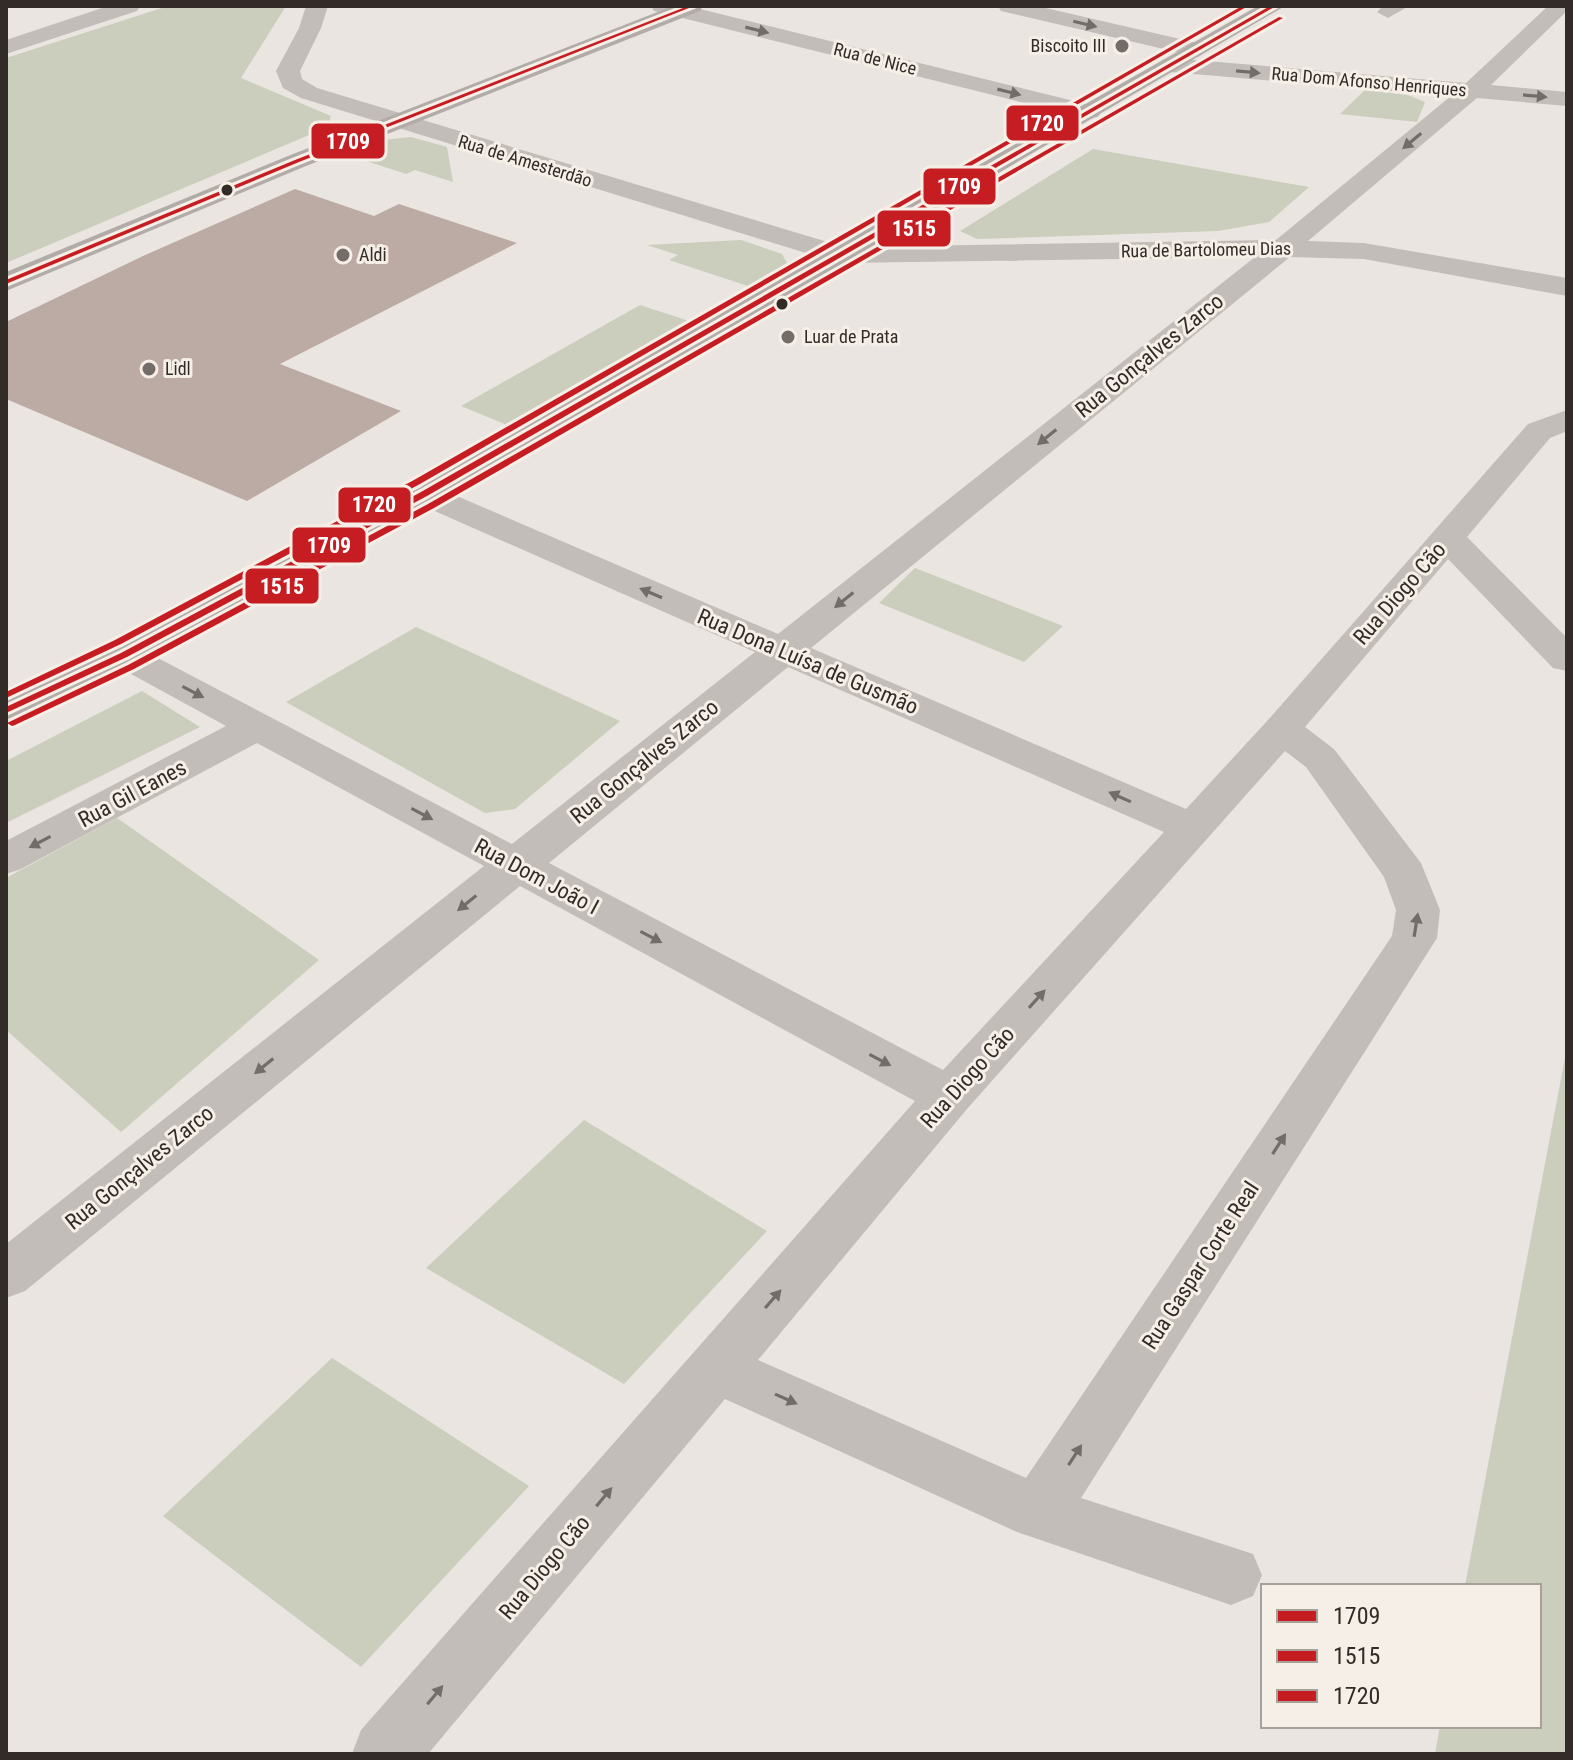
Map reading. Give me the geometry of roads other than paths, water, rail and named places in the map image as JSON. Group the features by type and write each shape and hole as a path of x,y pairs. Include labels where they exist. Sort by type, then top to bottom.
{"main road":[{"path":"6,710 124,655 424,494 1274,6"},
{"path":"6,282 679,8"}],"street":[{"path":"73,6 102,15"},
{"path":"6,47 129,6"},
{"name":"Rua de Amesterdão","path":"317,6 310,28 288,71 291,83 309,93 395,122 842,255"},
{"path":"1009,6 1198,50"},
{"name":"Rua Gonçalves Zarco","path":"6,1275 1283,248 1472,91 1560,6"},
{"name":"Rua de Nice","path":"679,8 1089,112"},
{"name":"Rua Dom Afonso Henriques","path":"1170,65 1567,99"},
{"name":"Rua de Bartolomeu Dias","path":"842,255 1283,248 1364,251 1567,287"},
{"name":"Rua Diogo Cão","path":"385,1754 949,1096 1282,729 1539,431 1567,420"},
{"name":"Rua Dona Luísa de Gusmão","path":"424,494 1192,828"},
{"path":"1447,537 1567,660"},
{"name":"Rua Dom João I","path":"124,655 949,1096"},
{"name":"Rua Gil Eanes","path":"6,859 257,726"},
{"name":"Rua Gaspar Corte Real","path":"1038,1512 1414,938 1418,910 1405,874 1320,758 1282,729"},
{"path":"714,1367 1038,1512 1231,1575"}],"place":[{"name":"Biscoito III","path":"1122,46"},
{"name":"Aldi","path":"343,255"},
{"name":"Luar de Prata","path":"788,337"},
{"name":"Lidl","path":"149,369"}]}
